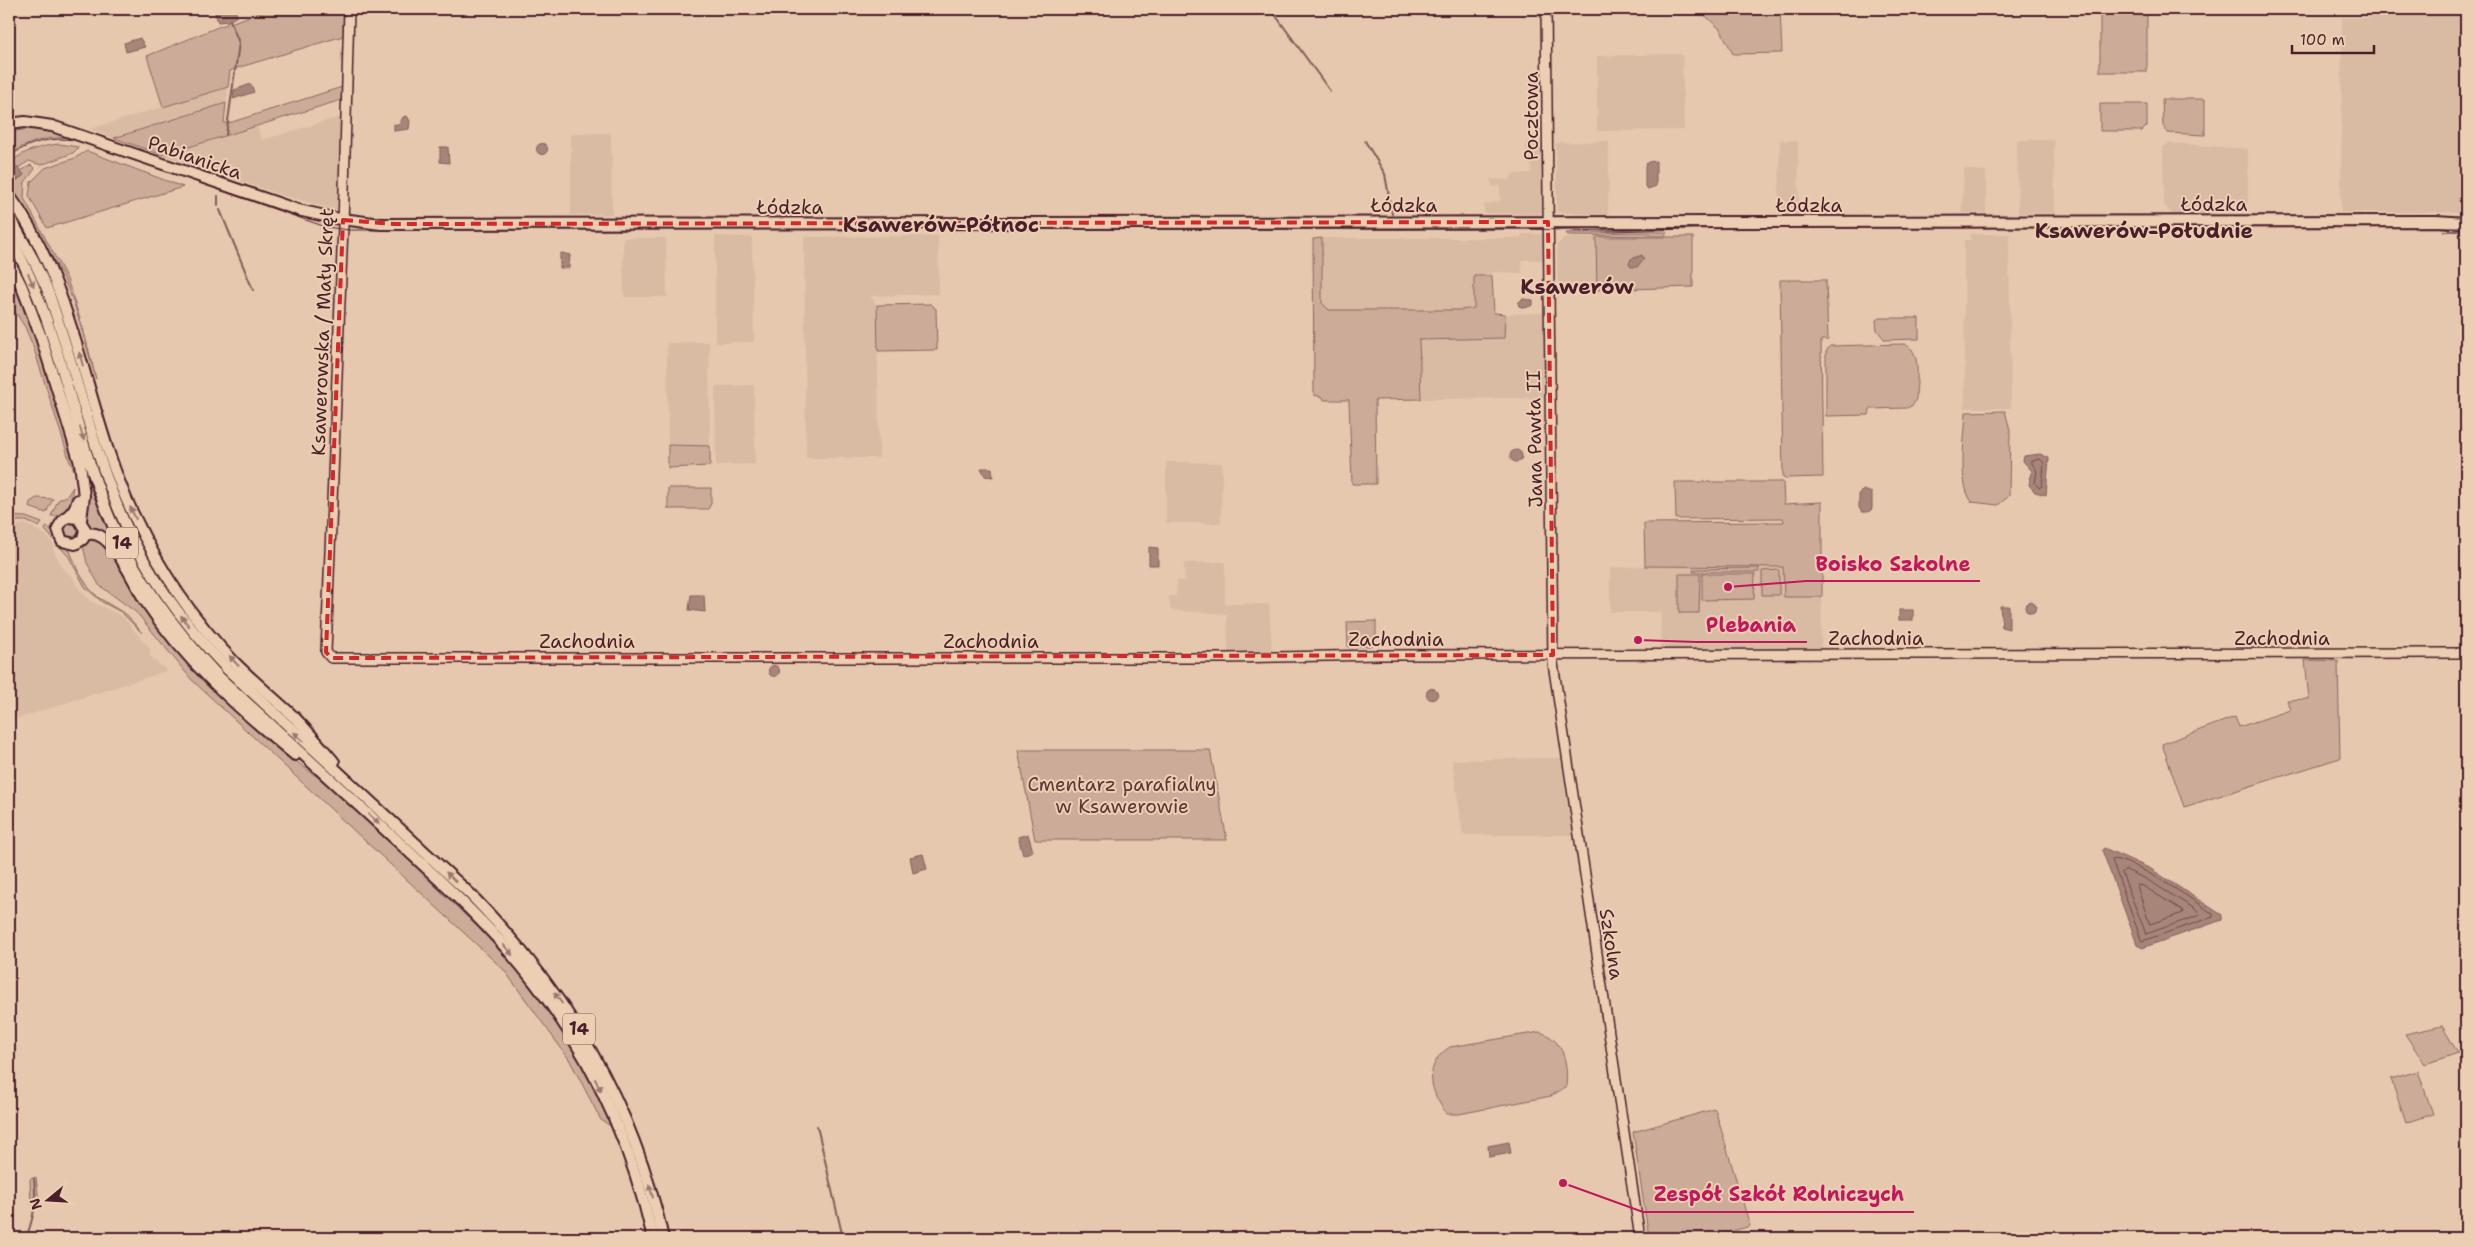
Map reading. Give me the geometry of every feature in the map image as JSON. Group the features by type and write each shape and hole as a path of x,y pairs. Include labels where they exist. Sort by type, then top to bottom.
{"main road":[{"name":"Pabianicka","path":"9,124 26,122 59,128 286,206 343,220"},
{"name":"Pabianicka","path":"9,130 36,124"},
{"path":"9,195 36,238 53,272 109,454 133,513 154,554 179,595 205,630 235,663 315,739 347,775 353,786"},
{"name":"14","path":"9,216 47,289 112,491 133,539 158,585 194,634 227,669 498,923 545,979 565,1007 595,1056 620,1107 649,1184 663,1238"},
{"name":"Łódzka","path":"343,220 394,224 2436,221 2466,223"},
{"name":"14","path":"9,236 27,271 46,316 90,462 111,521 149,592 187,642 218,677 475,914 511,954 556,1012 585,1059 612,1112 641,1189 653,1238"},
{"path":"9,261 32,312 80,463 84,496 81,520 85,529 84,536"},
{"path":"83,485 74,511 58,525 60,538 65,543 74,544 91,533 98,534 110,543 163,626 205,674 264,730 328,782 338,786"},
{"path":"68,517 81,520"}],"street":[{"name":"Ksawerowska / Mały Skręt","path":"328,656 327,619 343,220 349,9"},
{"name":"Pocztowa","path":"1546,9 1548,222"},
{"name":"Jana Pawła II","path":"1548,222 1553,655"},
{"name":"Zachodnia","path":"328,656 331,658 1227,658 1380,655 2466,653"},
{"name":"Szkolna","path":"1553,655 1640,1238"}],"highlighted area":[{"path":"343,220 394,224 1548,222 1553,655 331,658 326,652"}],"shaded area":[{"path":"2370,9 2466,9 2466,212 2341,212 2342,18 2370,18"},
{"path":"1682,54 1684,130 1597,131 1597,56"},
{"path":"228,87 226,103 114,138 90,129"},
{"path":"340,117 337,210 281,195 163,155 257,127 262,140"},
{"path":"611,133 612,214 571,215 571,134"},
{"path":"1780,140 1798,141 1799,214 1779,213"},
{"path":"2017,140 2054,140 2055,213 2018,213"},
{"path":"1526,141 1542,143 1542,212 1539,214 1484,213 1484,205 1500,201 1500,185 1493,187 1490,179 1510,180 1513,174 1531,173 1532,166 1526,163"},
{"path":"1609,141 1608,215 1557,212 1556,143"},
{"path":"2169,143 2248,149 2248,203 2213,203 2213,214 2173,215 2164,205 2163,147"},
{"path":"1964,169 1986,171 1986,213 1962,213"},
{"path":"1522,234 1542,234 1543,260 1522,260 1522,273 1493,272 1492,276 1474,276 1475,307 1461,310 1329,310 1322,303 1322,238 1521,238"},
{"path":"1970,234 2009,234 2011,408 1965,408 1964,240 1970,240"},
{"path":"715,236 752,237 754,342 715,343"},
{"path":"938,236 939,294 870,296 877,305 879,458 806,458 804,237"},
{"path":"1565,237 1596,237 1597,285 1558,286 1557,245"},
{"path":"623,238 666,238 667,297 624,297"},
{"path":"1543,313 1544,398 1421,399 1419,339 1504,338 1505,314"},
{"path":"709,342 710,446 668,445 667,343"},
{"path":"754,385 755,464 716,465 715,386"},
{"path":"1166,462 1222,463 1221,523 1166,523"},
{"path":"25,524 46,535 54,545 53,549 62,567 90,601 122,616 150,649 150,656 167,671 9,721 9,526"},
{"path":"1225,562 1225,604 1269,604 1272,652 1228,653 1227,614 1170,610 1169,596 1176,596 1177,581 1185,581 1184,563"},
{"path":"1645,566 1783,567 1784,597 1822,597 1821,648 1660,650 1661,612 1610,612 1610,568"},
{"path":"1561,758 1573,835 1463,835 1452,760"}],"green space":[{"path":"271,9 344,9 343,36 237,68 230,71 228,87 163,107 147,56 218,27"},
{"path":"1698,9 1780,9 1782,53 1733,54 1721,30"},
{"path":"2100,9 2147,9 2147,72 2100,72"},
{"path":"342,87 341,100 163,155 114,138 226,103 224,123 229,123"},
{"path":"2162,99 2205,99 2205,135 2168,133 2163,126"},
{"path":"2100,104 2147,104 2147,126 2142,131 2100,131"},
{"path":"36,128 48,129 81,140 52,138 25,145 9,155 9,132"},
{"path":"59,144 79,147 73,153 41,165 29,161 18,168 16,166 9,172 9,163 20,155 45,146"},
{"path":"87,151 183,187 47,228 29,196 31,182 45,168 75,158"},
{"path":"31,165 35,169 25,182 24,198 67,279 83,328 96,379 74,304 63,277 29,214 9,187 9,178 13,183 24,175 21,171"},
{"path":"1566,226 1667,226 1667,228 1609,230 1583,227 1566,228"},
{"path":"1667,232 1665,236 1568,235 1566,233"},
{"path":"1596,237 1693,237 1693,287 1597,290"},
{"path":"1322,238 1322,303 1329,310 1461,310 1474,308 1474,276 1492,276 1494,313 1505,314 1504,338 1419,340 1421,399 1375,400 1376,484 1352,484 1349,400 1324,400 1323,397 1314,395 1313,239"},
{"path":"9,271 33,326 79,479 70,462 33,346 25,327 9,302"},
{"path":"1780,280 1826,280 1828,340 1821,340 1823,477 1783,478"},
{"path":"931,304 936,309 937,350 878,351 877,305"},
{"path":"1879,318 1919,318 1919,339 1885,340 1877,330 1876,320"},
{"path":"1904,344 1910,347 1916,360 1916,399 1913,405 1907,408 1870,409 1869,415 1826,416 1826,352 1830,346"},
{"path":"2005,411 2010,430 2009,496 1998,505 1972,502 1967,493 1963,471 1966,412"},
{"path":"668,445 710,446 710,466 668,468"},
{"path":"80,450 93,491 117,546 101,533 90,528 86,519 87,479"},
{"path":"1675,482 1783,482 1784,504 1822,502 1822,597 1784,597 1783,567 1645,566 1644,523 1784,522 1783,518 1676,519"},
{"path":"73,487 70,504 72,506 63,514 51,516 58,500 67,496"},
{"path":"668,488 711,488 711,504 708,509 668,509"},
{"path":"37,498 53,499 46,513 29,507 30,502"},
{"path":"9,516 26,517 42,523 39,527 26,521 9,521"},
{"path":"68,523 74,523 79,528 77,537 68,539 63,534 63,528"},
{"path":"47,526 53,531 59,543 70,551 78,571 89,588 99,598 127,615 142,633 121,612 102,602 85,587 69,557 45,530"},
{"path":"95,537 109,550 133,592 170,643 209,686 278,748 335,790 505,953 568,1038 614,1128 601,1120 569,1059 504,970 192,680 137,613 99,585 87,563 83,546 86,540"},
{"path":"1759,568 1759,572 1693,572 1694,569"},
{"path":"1779,570 1779,595 1762,595 1762,571"},
{"path":"1679,574 1700,574 1699,613 1679,613"},
{"path":"1702,574 1755,574 1754,599 1702,600"},
{"path":"1376,621 1376,643 1370,646 1348,647 1347,622"},
{"path":"2305,660 2338,661 2340,758 2184,807 2162,744 2235,717 2239,727 2290,710 2287,700 2309,699"},
{"name":"Cmentarz parafialny w Ksawerowie","path":"1018,750 1210,750 1227,840 1035,840"},
{"path":"2442,1026 2458,1053 2425,1064 2405,1034"},
{"path":"1540,1032 1555,1041 1560,1047 1565,1062 1566,1087 1551,1096 1459,1114 1447,1114 1436,1096 1432,1078 1432,1070 1441,1054 1450,1047"},
{"path":"2418,1071 2433,1114 2406,1123 2391,1079"},
{"path":"1715,1109 1750,1226 1710,1238 1649,1238 1633,1132"},
{"path":"36,1177 39,1202 31,1204 30,1179"}],"water":[{"path":"221,9 235,9 237,16 229,21 218,22 215,13"},
{"path":"140,38 145,47 126,52 124,43"},
{"path":"251,84 254,92 233,99 234,90"},
{"path":"407,116 410,121 409,129 394,131 394,124 399,125 403,117"},
{"path":"542,143 548,149 542,155 536,149"},
{"path":"440,147 448,147 449,163 440,162"},
{"path":"1656,161 1656,186 1648,189 1645,186 1645,165 1648,162"},
{"path":"17,166 24,175 13,183 9,178 9,172"},
{"path":"560,254 570,255 569,268 560,268"},
{"path":"1642,255 1644,259 1637,267 1631,267 1629,264 1631,259"},
{"path":"1522,299 1533,300 1533,305 1525,308 1519,306 1518,303"},
{"path":"1514,450 1518,450 1522,456 1518,462 1514,462 1510,458 1510,454"},
{"path":"2040,454 2049,458 2046,495 2035,492 2029,485 2032,471 2023,461 2024,456"},
{"path":"981,468 992,468 993,477 985,476"},
{"path":"1864,490 1872,493 1872,509 1868,512 1862,512 1859,508 1859,493"},
{"path":"1149,547 1158,548 1158,565 1149,565"},
{"path":"691,595 704,595 705,612 689,610"},
{"path":"2032,601 2037,607 2031,613 2026,611 2025,607 2028,602"},
{"path":"2000,606 2009,606 2009,629 2002,627"},
{"path":"1899,610 1913,610 1913,620 1899,620"},
{"path":"772,666 776,666 779,671 778,675 772,676 769,673 769,669"},
{"path":"1432,688 1438,694 1432,700 1426,694"},
{"path":"1028,834 1033,851 1023,855 1018,837"},
{"path":"2104,848 2151,869 2222,915 2222,920 2142,948 2137,944 2102,850"},
{"path":"923,854 927,869 913,873 910,857"},
{"path":"1509,1142 1511,1153 1489,1157 1488,1146"}],"waterway":[{"path":"1271,9 1330,91"},
{"path":"226,135 239,43 230,20"},
{"path":"1365,141 1385,174 1392,214"},
{"path":"218,196 218,205"},
{"path":"220,210 253,290"},
{"path":"2444,231 2466,231"},
{"path":"817,1126 843,1238"},
{"path":"26,1238 34,1209 34,1179"}],"tram line":[{"path":"9,157 32,144 57,139 75,140 326,227 349,230 1525,229 1609,231 1730,228 2466,227"}],"place":[{"name":"Boisko Szkolne","path":"1728,587"},
{"name":"Plebania","path":"1638,640"},
{"name":"Zespół Szkół Rolniczych","path":"1563,1183"}],"district":[{"name":"Ksawerów-Północ","path":"941,225"},
{"name":"Ksawerów-Południe","path":"2144,231"},
{"name":"Ksawerów","path":"1577,287"}]}
